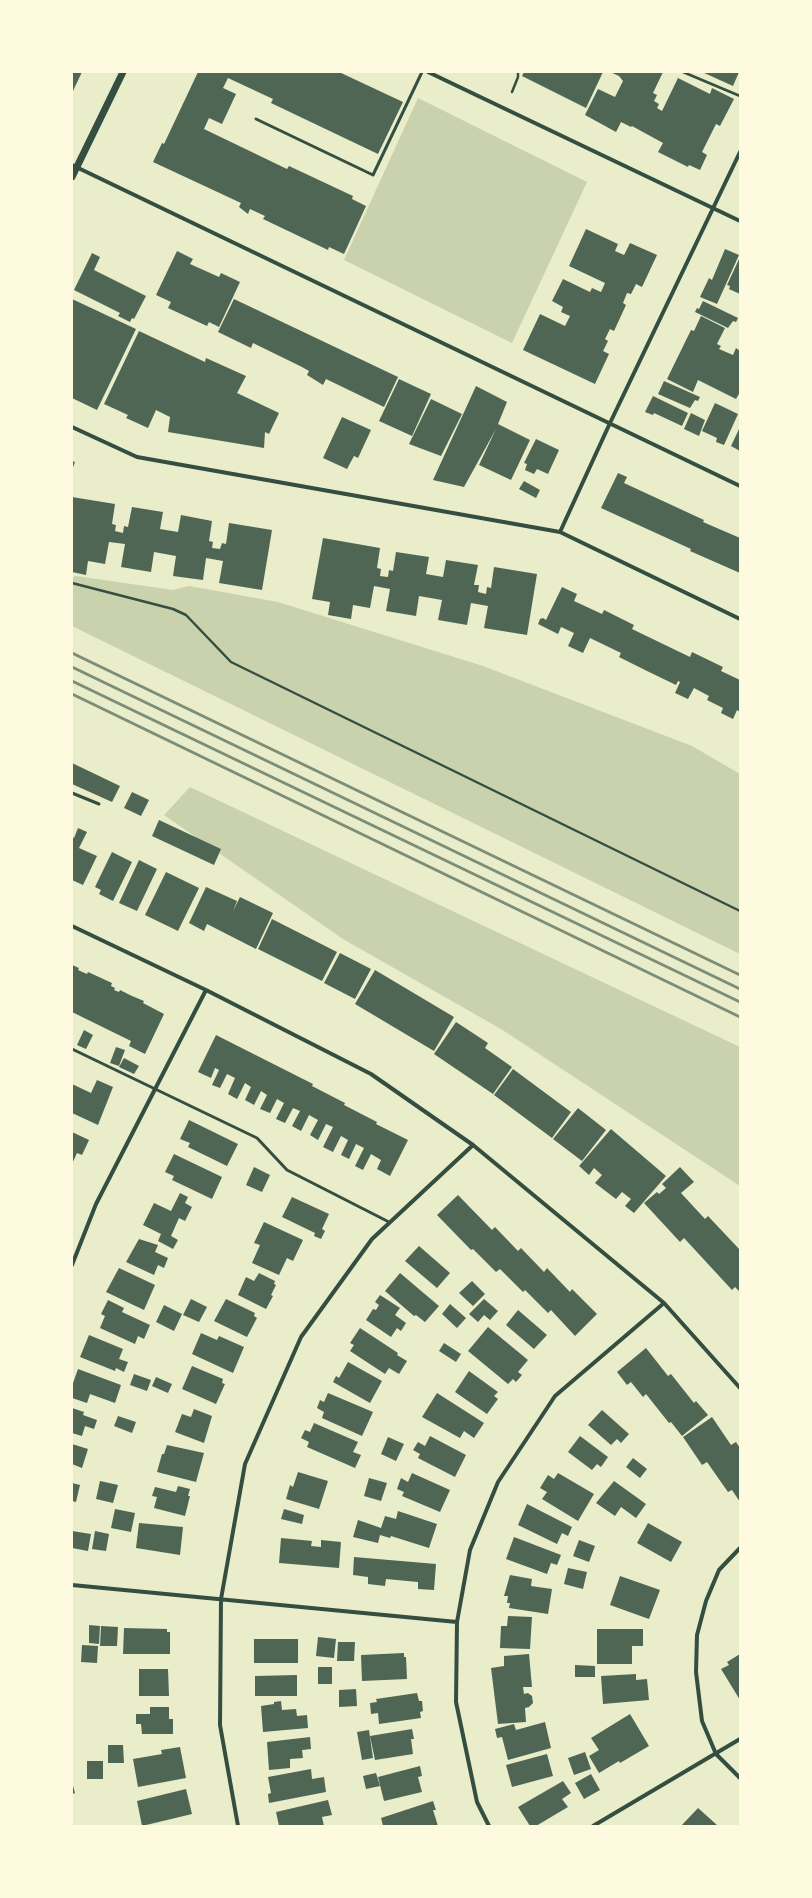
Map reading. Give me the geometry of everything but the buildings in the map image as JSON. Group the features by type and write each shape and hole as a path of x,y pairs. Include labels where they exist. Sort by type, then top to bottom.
{"street":[{"path":"72,177 74,166 123,72"},
{"path":"428,72 740,221"},
{"path":"560,532 712,207 740,152"},
{"path":"74,166 740,486"},
{"path":"72,427 137,457 560,532 740,618"},
{"path":"72,926 206,990 371,1074 473,1144 664,1303 740,1388"},
{"path":"72,1265 96,1204 206,990"},
{"path":"238,1826 220,1725 221,1600 245,1464 301,1337 372,1239 473,1144"},
{"path":"489,1826 477,1802 456,1702 457,1622 470,1550 498,1482 555,1396 664,1303"},
{"path":"740,1548 719,1570 706,1601 697,1635 696,1672 702,1721 716,1754 740,1778"},
{"path":"72,1585 457,1622"},
{"path":"593,1826 740,1739"}],"lane":[{"path":"256,119 373,175 422,72"},
{"path":"72,793 99,804"},
{"path":"72,1049 156,1089 175,1100 257,1138 287,1170 389,1222"}],"path":[{"path":"512,92 518,77 518,72"},
{"path":"683,72 740,96"},
{"path":"72,583 173,609 186,615 231,662 740,911"}],"green space":[{"path":"418,98 587,182 512,343 344,260"},
{"path":"76,576 173,590 189,586 278,602 483,666 692,746 740,774 740,954 72,626 72,577"},
{"path":"190,787 740,1047 740,1186 501,1029 343,939 164,815"}],"railway":[{"path":"72,653 740,975"},
{"path":"72,667 740,989"},
{"path":"72,681 740,1002"},
{"path":"72,694 740,1017"}]}
